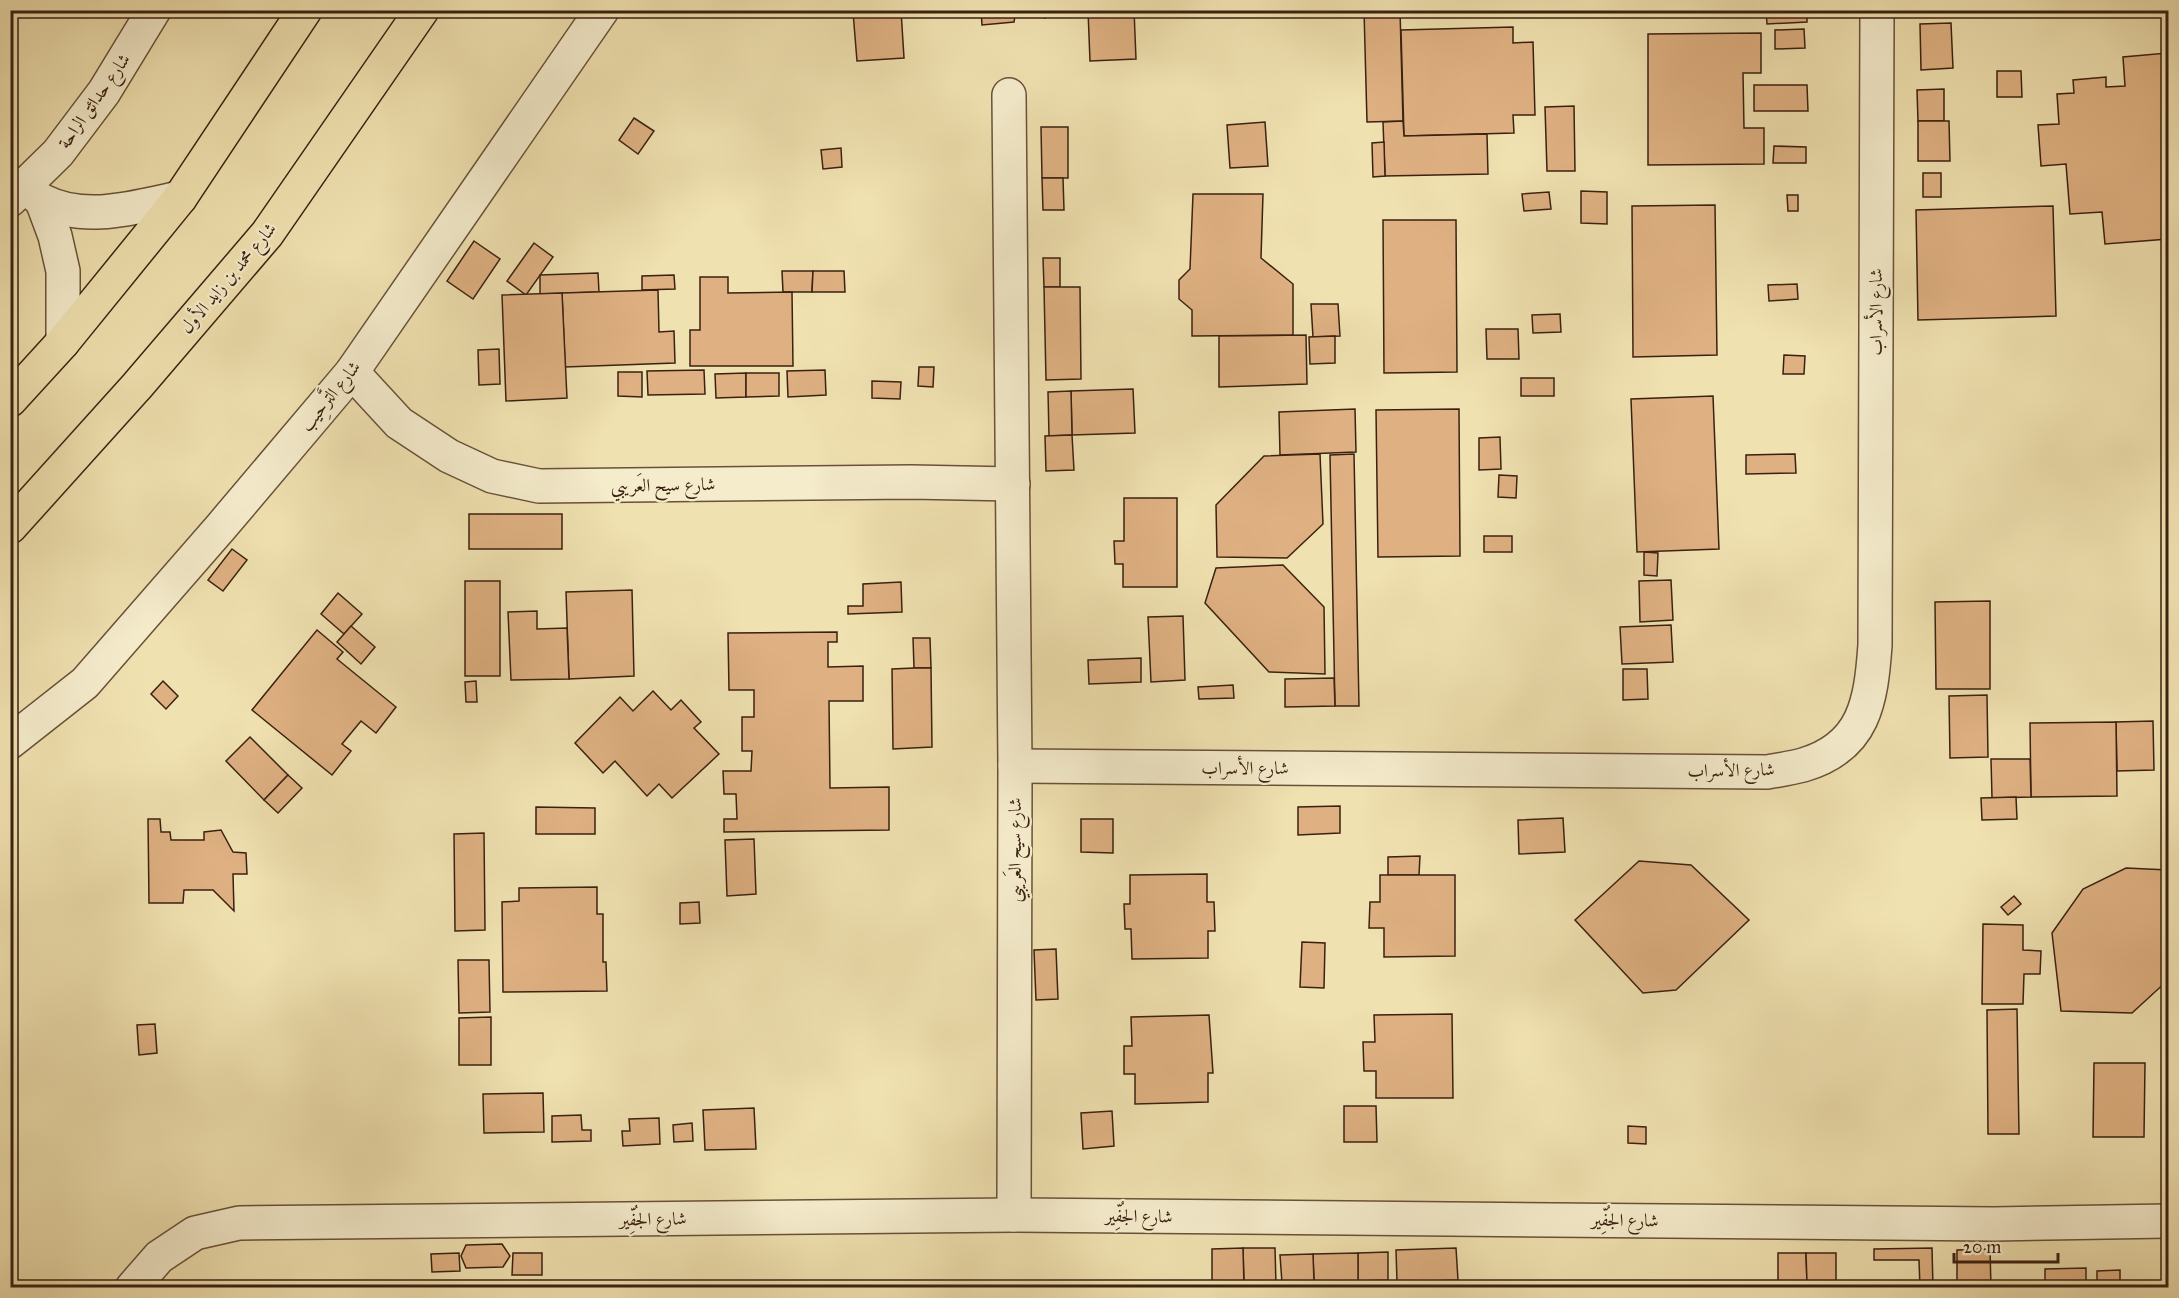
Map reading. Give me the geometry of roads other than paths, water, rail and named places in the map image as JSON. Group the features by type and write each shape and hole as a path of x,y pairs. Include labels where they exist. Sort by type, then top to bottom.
{"main road":[{"path":"10,400 63,342 180,198 305,10"},
{"name":"شارع محمد بن زايد الأول","path":"10,527 137,386 267,234 422,10"}],"street":[{"name":"شارع حدائق الراحة","path":"26,196 104,92 154,10"},
{"name":"شارع التَّرحِيب","path":"10,742 85,683 352,372 602,10"},
{"name":"شارع الأسراب","path":"1015,766 1767,772 1803,765 1821,758 1846,742 1861,720 1872,688 1875,645 1877,10"},
{"name":"شارع سيح العَريبي","path":"1009,95 1015,766 1014,1215"},
{"path":"26,196 78,212 115,211 180,198"},
{"path":"26,196 55,236 63,271 63,342"},
{"name":"شارع سيح العَريبي","path":"352,372 399,423 449,456 492,477 539,486 899,482 1013,484"},
{"name":"شارع الجُفِّير","path":"132,1287 159,1257 195,1233 239,1223 1014,1215 1994,1224 2169,1221"}]}
